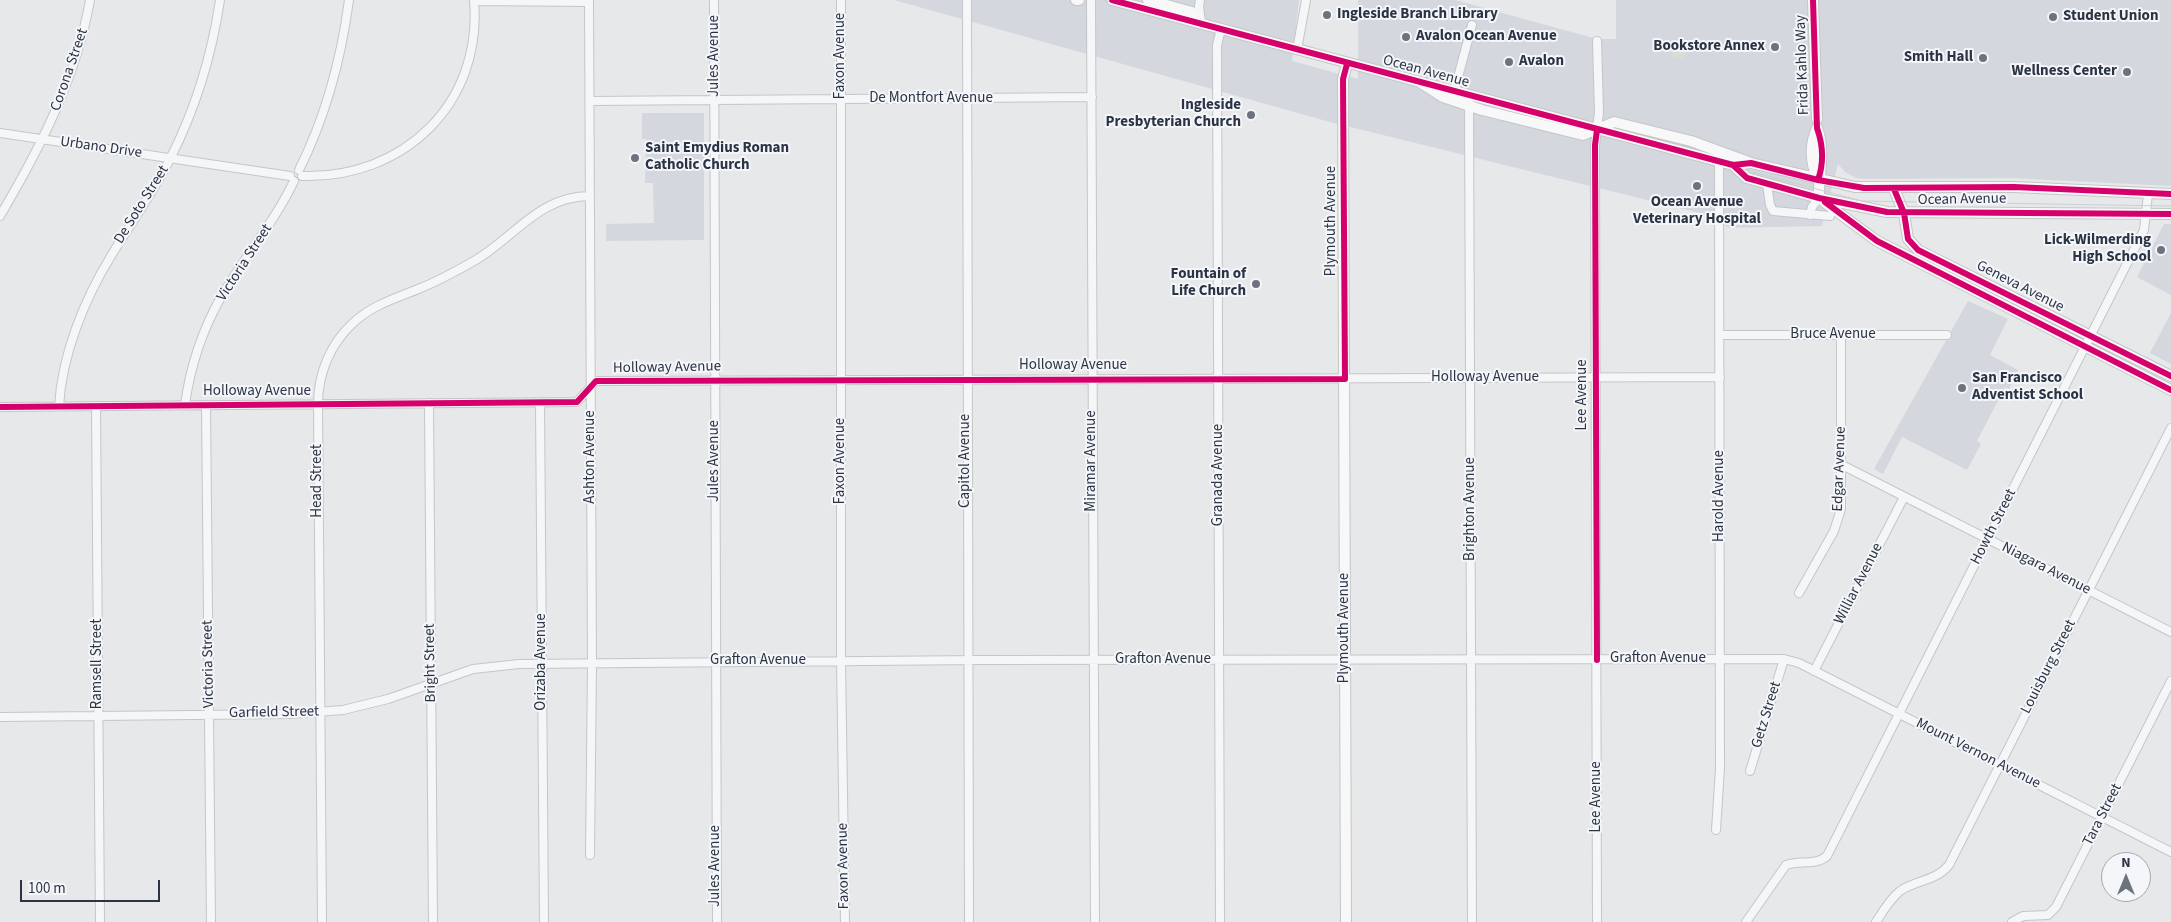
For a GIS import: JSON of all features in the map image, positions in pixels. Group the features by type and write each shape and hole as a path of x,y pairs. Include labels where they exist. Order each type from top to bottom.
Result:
{"main road":[{"name":"Ocean Avenue","path":"1112,0 1454,92 1469,101"},
{"name":"Ocean Avenue","path":"1148,0 1192,12 1202,24"},
{"name":"Frida Kahlo Way","path":"1813,0 1817,124 1811,141 1812,166 1819,189"},
{"name":"Plymouth Avenue","path":"1346,922 1343,78 1347,64"},
{"name":"Ocean Avenue","path":"1421,84 1443,96 1597,130 1733,165 1751,163"},
{"name":"Ocean Avenue","path":"1597,130 1614,122 1691,141 1872,210 1904,213 2171,214"},
{"name":"Ocean Avenue","path":"1733,165 1747,178 1767,184 1819,189 2014,187 2171,194"},
{"name":"Geneva Avenue","path":"1819,189 1877,241 2171,390"},
{"name":"Geneva Avenue","path":"1894,189 1904,213 1908,239 1918,250 2171,376"}],"street":[{"name":"Corona Street","path":"0,216 44,140 72,70 90,0"},
{"name":"De Soto Street","path":"58,406 66,365 89,299 109,259 171,158 202,80 220,0"},
{"path":"301,173 319,128 333,83 349,0"},
{"name":"Jules Avenue","path":"714,0 717,922"},
{"name":"Faxon Avenue","path":"841,0 841,661 845,922"},
{"name":"Capitol Avenue","path":"967,0 966,378 969,922"},
{"name":"Miramar Avenue","path":"1091,0 1095,922"},
{"path":"1200,0 1202,24"},
{"path":"1297,50 1306,0"},
{"path":"292,178 293,172 341,175 374,166 410,145 426,132 452,98 466,69 473,39 474,1 589,1"},
{"name":"Ashton Avenue","path":"589,1 592,663 590,855"},
{"path":"1454,92 1472,25"},
{"name":"Granada Avenue","path":"1220,922 1217,45 1221,29"},
{"name":"Lee Avenue","path":"1597,41 1599,112 1595,145 1597,922"},
{"name":"De Montfort Avenue","path":"590,101 1092,98"},
{"name":"Brighton Avenue","path":"1469,101 1472,922"},
{"name":"Urbano Drive","path":"0,133 292,178"},
{"name":"Harold Avenue","path":"1716,830 1720,768 1719,161"},
{"name":"Victoria Street","path":"185,406 193,363 213,314 240,268 273,220 292,178"},
{"path":"1767,184 1770,205 1774,211 1830,216"},
{"path":"1810,215 1819,189"},
{"name":"Howth Street","path":"1746,922 1786,865 1793,862 1816,862 1827,856 2144,230 2148,194"},
{"name":"Head Street","path":"322,922 318,404 319,388 325,363 341,336 364,313 475,260 506,239 544,207 569,198 590,196"},
{"name":"Edgar Avenue","path":"1799,593 1838,521 1842,499 1841,335"},
{"name":"Bruce Avenue","path":"1719,336 1947,335"},
{"name":"Holloway Avenue","path":"0,407 577,402 596,381 966,378 1471,379 1720,377"},
{"name":"Orizaba Avenue","path":"540,403 544,922"},
{"name":"Bright Street","path":"429,404 433,922"},
{"name":"Victoria Street","path":"206,405 211,922"},
{"name":"Ramsell Street","path":"96,406 100,922"},
{"name":"Louisburg Street","path":"1876,922 1893,897 1909,886 1935,877 1949,865 2171,428"},
{"name":"Niagara Avenue","path":"1842,465 2171,632"},
{"name":"Williar Avenue","path":"1814,671 1904,497"},
{"name":"Grafton Avenue","path":"542,663 967,660 1784,659"},
{"name":"Mount Vernon Avenue","path":"1784,659 1814,671 2171,852"},
{"name":"Getz Street","path":"1750,771 1784,659"},
{"name":"Garfield Street","path":"0,717 320,713 366,705 489,666 542,663"},
{"name":"Tara Street","path":"2013,921 2023,916 2043,917 2052,912 2171,681"}],"shaded area":[{"path":"894,0 1299,0 1292,61 1358,79 1358,0 1455,0 1597,39 1616,39 1616,0 2171,0 2171,186 2010,178 1868,179 1856,178 1845,172 1838,164 1822,226 1729,228 1712,216 1330,122"},
{"path":"1678,43 1686,51 1678,59 1670,51"},
{"path":"642,113 704,113 704,240 606,241 606,224 654,223 653,183 645,183 646,139 642,139"},
{"name":"Lick-Wilmerding High School","path":"2164,224 2171,224 2171,295 2137,277"},
{"name":"San Francisco Adventist School","path":"1968,301 2008,319 1990,355 2018,370 2009,389 2005,387 1977,441 1981,444 1967,470 1902,437 1883,474 1874,469"},
{"path":"2171,313 2171,364 2150,353"}],"tram line":[{"path":"1103,0 1862,201 2171,206"}],"cycle path":[{"path":"1112,0 1733,165 1751,163 1818,180 1864,188 2014,187 2171,194"},
{"path":"1813,0 1817,128 1822,154 1818,180"},
{"path":"0,407 577,402 596,381 1345,379 1343,79 1347,64"},
{"path":"1597,130 1595,145 1597,660"},
{"path":"1733,165 1747,178 1819,198 1887,212 2171,214"},
{"path":"1894,189 1904,213 1908,239 1918,250 2171,376"},
{"path":"1825,202 1877,241 2171,390"}],"place":[{"name":"Ingleside Branch Library","path":"1327,15"},
{"name":"Student Union","path":"2053,17"},
{"name":"Avalon Ocean Avenue","path":"1406,37"},
{"name":"Bookstore Annex","path":"1775,47"},
{"name":"Smith Hall","path":"1983,58"},
{"name":"Avalon","path":"1509,62"},
{"name":"Wellness Center","path":"2127,72"},
{"name":"Ingleside Presbyterian Church","path":"1251,115"},
{"name":"Saint Emydius Roman Catholic Church","path":"635,158"},
{"name":"Ocean Avenue Veterinary Hospital","path":"1697,186"},
{"name":"Lick-Wilmerding High School","path":"2161,250"},
{"name":"Fountain of Life Church","path":"1256,284"},
{"name":"San Francisco Adventist School","path":"1962,388"}]}
